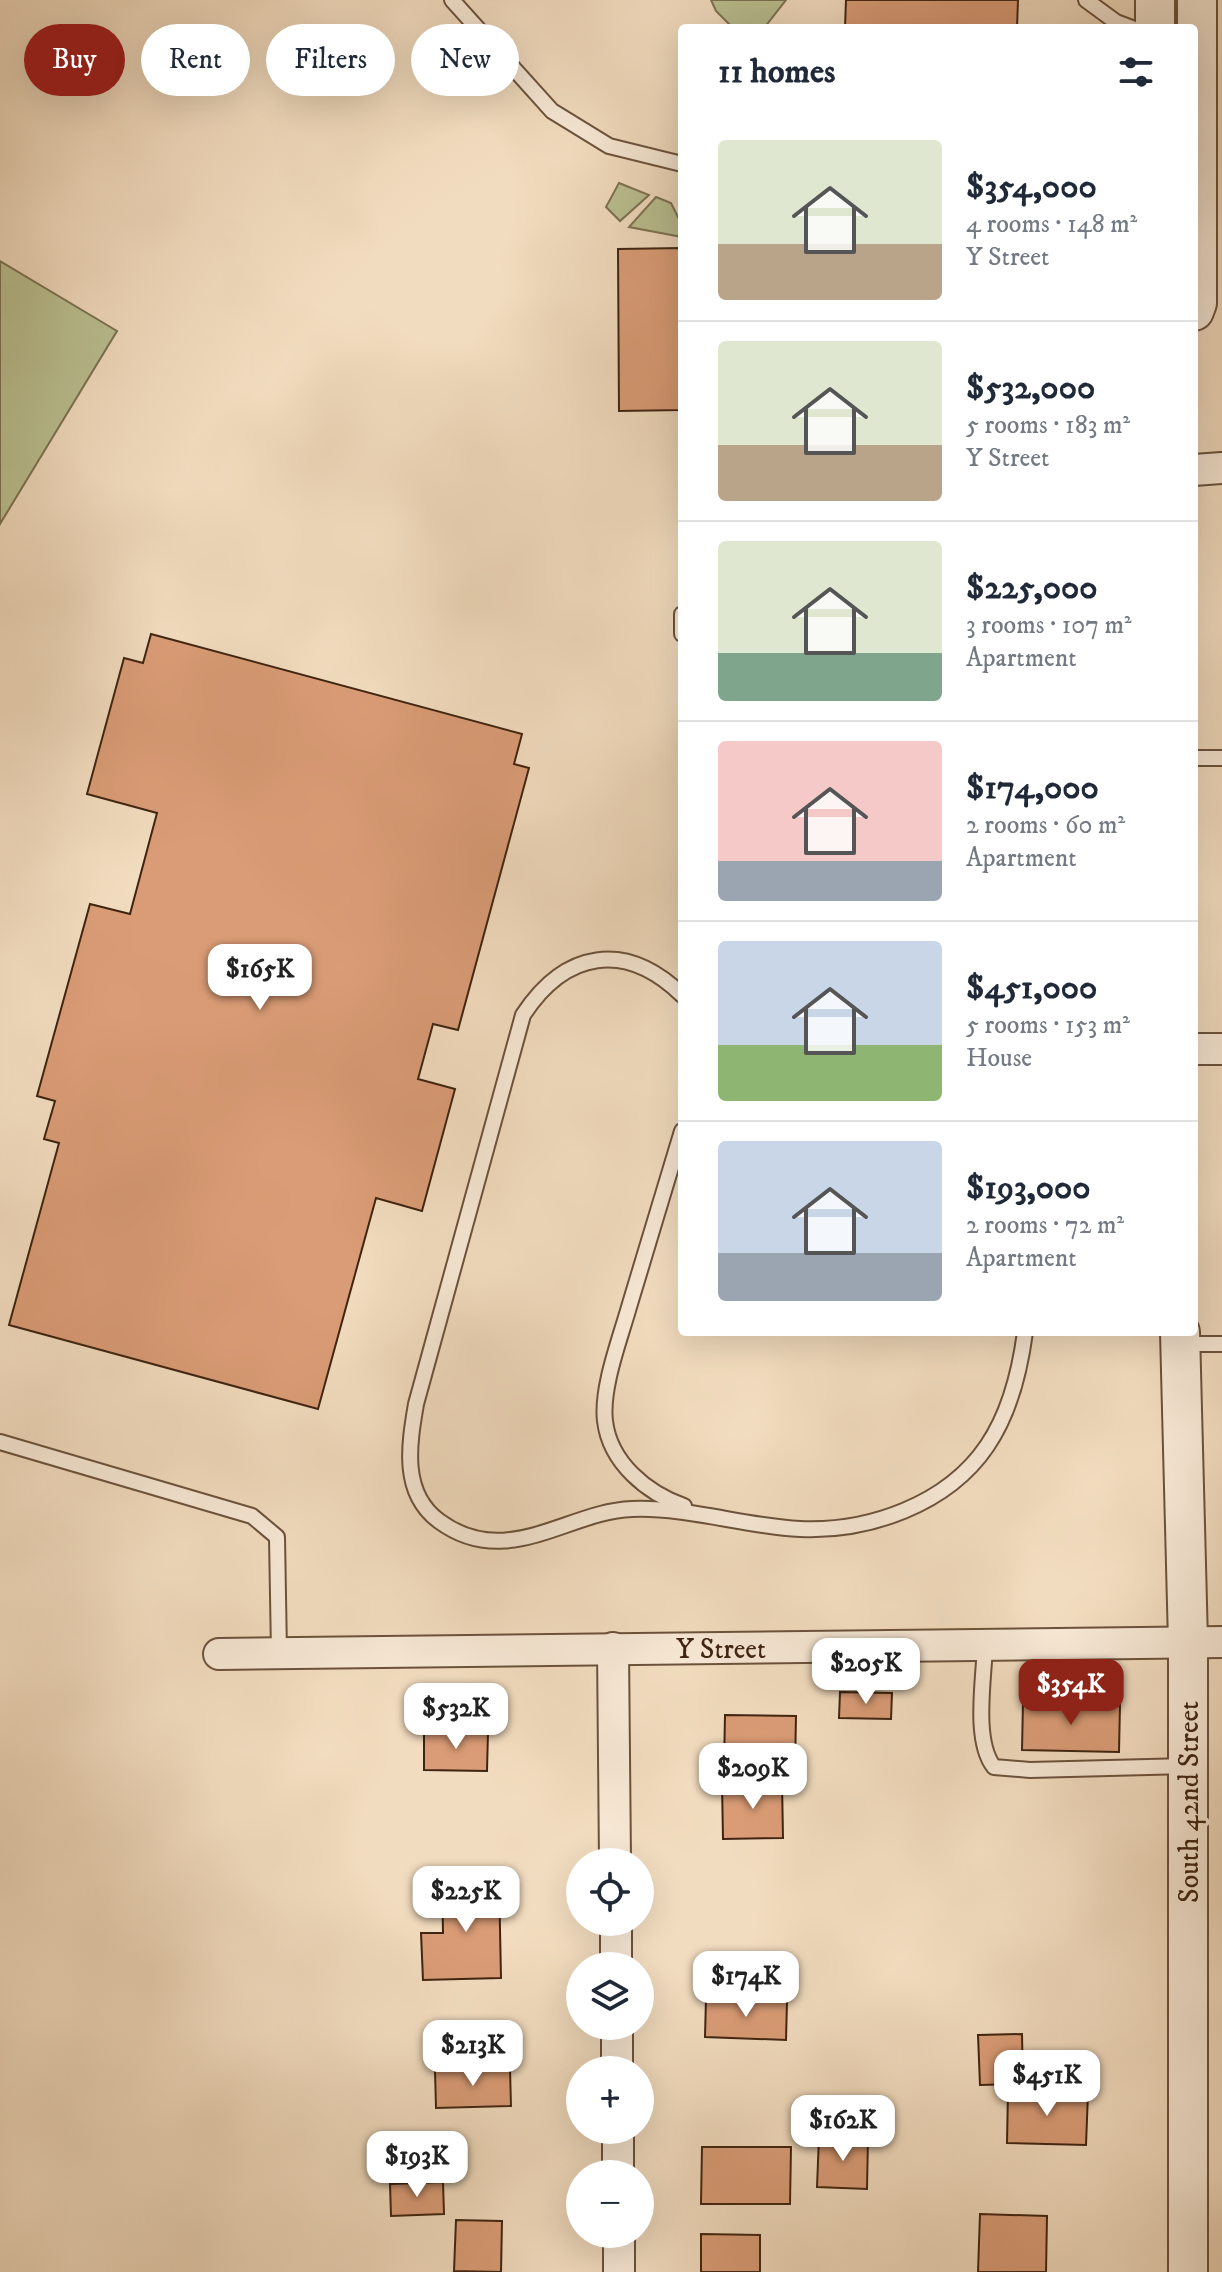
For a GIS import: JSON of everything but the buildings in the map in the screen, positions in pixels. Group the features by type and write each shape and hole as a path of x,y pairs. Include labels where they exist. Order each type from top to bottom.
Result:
{"street":[{"path":"1155,0 1155,24"},
{"path":"1197,0 1197,24"},
{"path":"1198,470 1222,468"},
{"path":"1198,1049 1222,1049"},
{"name":"South 42nd Street","path":"1180,1338 1205,1642 1188,1766 1188,2272"},
{"name":"Y Street","path":"219,1654 1205,1642"},
{"path":"613,1648 615,1848"},
{"path":"619,2248 619,2272"}],"lane":[{"path":"452,0 552,111 609,146 678,163"},
{"path":"1086,0 1121,24"},
{"path":"1198,758 1222,758"},
{"path":"678,991 666,980 640,965 614,959 586,963 560,973 538,992 523,1015 416,1404 410,1439 410,1479 421,1504 440,1522 465,1534 494,1540 553,1532 627,1509 683,1510 753,1524 803,1529 839,1527 894,1516 923,1502 962,1474 987,1446 1007,1404 1020,1366 1024,1336"},
{"path":"678,1144 622,1332 609,1383 605,1421 617,1453 637,1482 669,1501 707,1514"},
{"path":"1180,1338 1222,1344"},
{"path":"0,1442 252,1516 277,1537 279,1653"},
{"path":"985,1645 982,1740 986,1758 994,1767 1030,1770 1188,1766"}],"green space":[{"path":"711,0 786,0 767,24 729,24 716,11"},
{"path":"619,183 649,195 620,221 606,207"},
{"path":"656,197 671,203 678,217 678,236 629,227"},
{"path":"0,261 117,331 0,524"}]}
